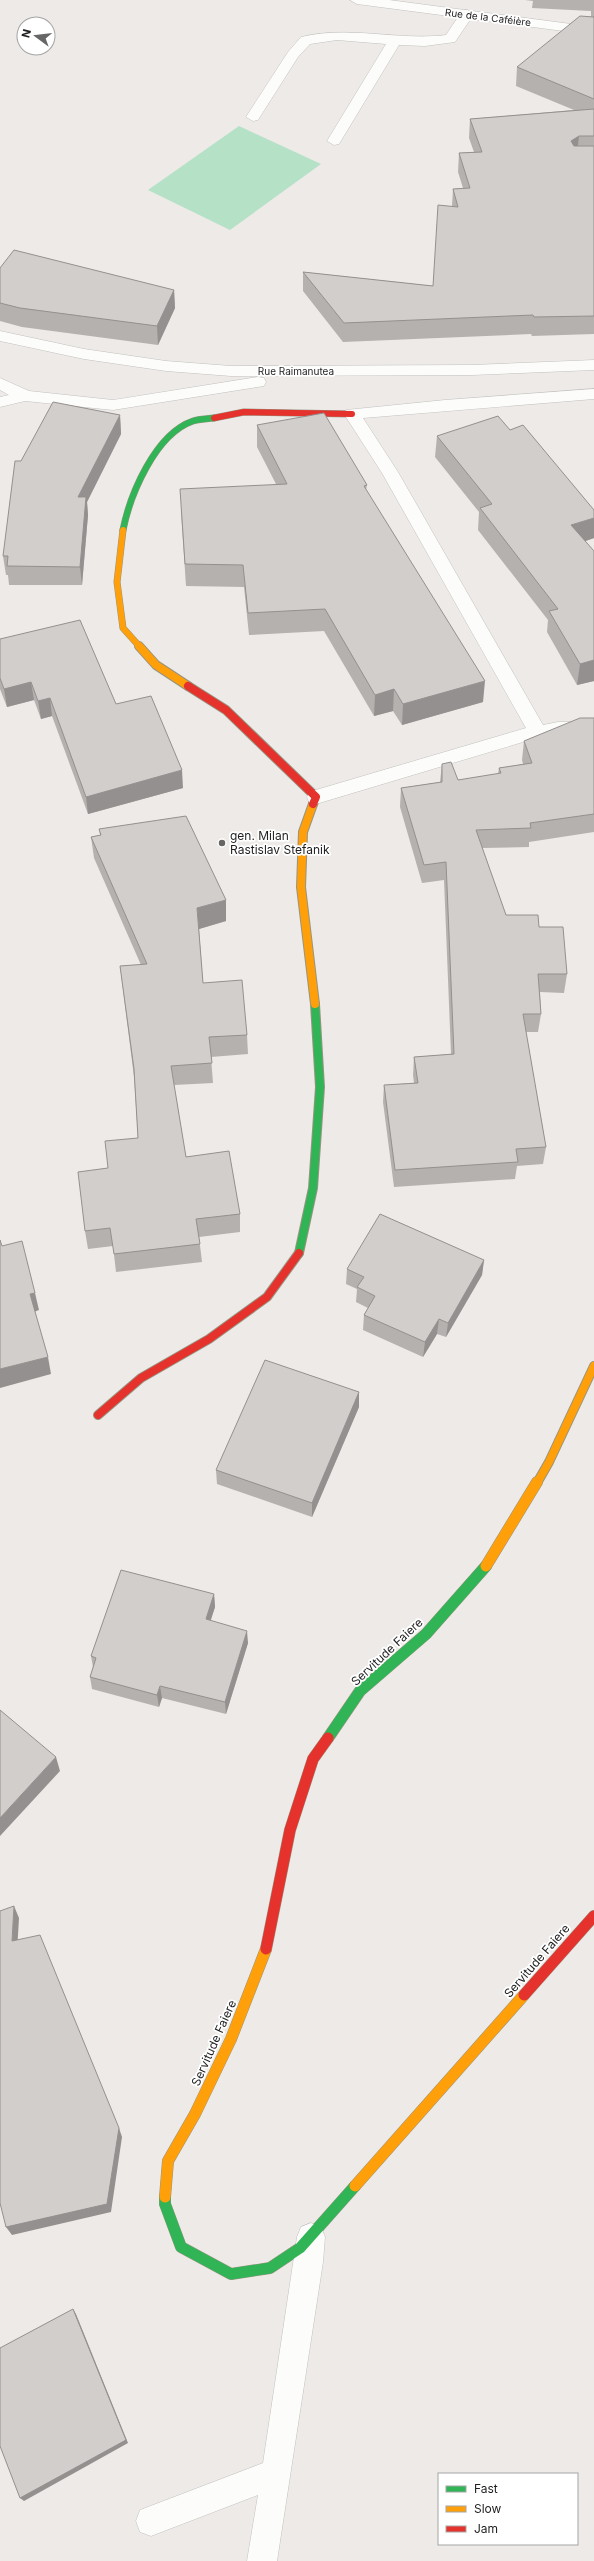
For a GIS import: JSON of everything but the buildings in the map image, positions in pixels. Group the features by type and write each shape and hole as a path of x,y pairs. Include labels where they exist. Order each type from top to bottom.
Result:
{"street":[{"name":"Rue de la Caféière","path":"357,0 594,31"},
{"name":"Rue Raimanutea","path":"0,336 84,354 166,366 231,371 472,370 594,365"},
{"path":"0,402 25,396 113,405 274,379 290,371"},
{"path":"0,383 25,396"},
{"path":"316,797 226,710 156,665 123,628 117,582 125,517 145,468 166,442 190,422 244,412 352,414 445,405 594,394"},
{"path":"352,414 390,472 538,733"},
{"path":"316,797 538,733 558,729 594,729"},
{"path":"98,1416 141,1378 209,1339 267,1297 298,1257 313,1188 320,1087 314,990 301,887 303,832 316,797"},
{"name":"Servitude Faiere","path":"594,1366 549,1462 489,1563 426,1634 360,1691 313,1759 290,1830 270,1940 231,2039 195,2114 168,2161 165,2204 181,2247 231,2274 270,2268 300,2248 594,1916"},
{"path":"262,2561 309,2262 311,2237"},
{"path":"151,2521 276,2473"}],"lane":[{"path":"253,117 292,55 306,40 337,36 425,42 450,39 468,14"},
{"path":"334,141 395,41"}],"green space":[{"path":"239,126 321,164 230,230 148,190"}],"traffic: fast":[{"path":"123,530 126,516 137,485 155,454 178,430 190,422 214,418"},
{"path":"299,1253 313,1188 320,1087 315,1004"},
{"path":"328,1738 360,1691 426,1634 486,1566"},
{"path":"165,2197 165,2204 181,2247 231,2274 270,2268 300,2248 355,2186"}],"traffic: slow":[{"path":"123,530 117,582 123,628 156,665 188,686"},
{"path":"313,804 303,832 301,887 315,1004"},
{"path":"486,1566 549,1462 594,1366"},
{"path":"165,2197 168,2161 195,2114 231,2039 266,1949"},
{"path":"355,2186 524,1995"}],"traffic: jam":[{"path":"214,418 244,412 352,414"},
{"path":"188,686 226,710 316,797 313,804"},
{"path":"98,1415 141,1378 209,1339 267,1297 299,1253"},
{"path":"266,1949 290,1830 313,1759 328,1738"},
{"path":"524,1995 594,1916"}],"place":[{"name":"gen. Milan Rastislav Stefanik","path":"222,843"}]}
